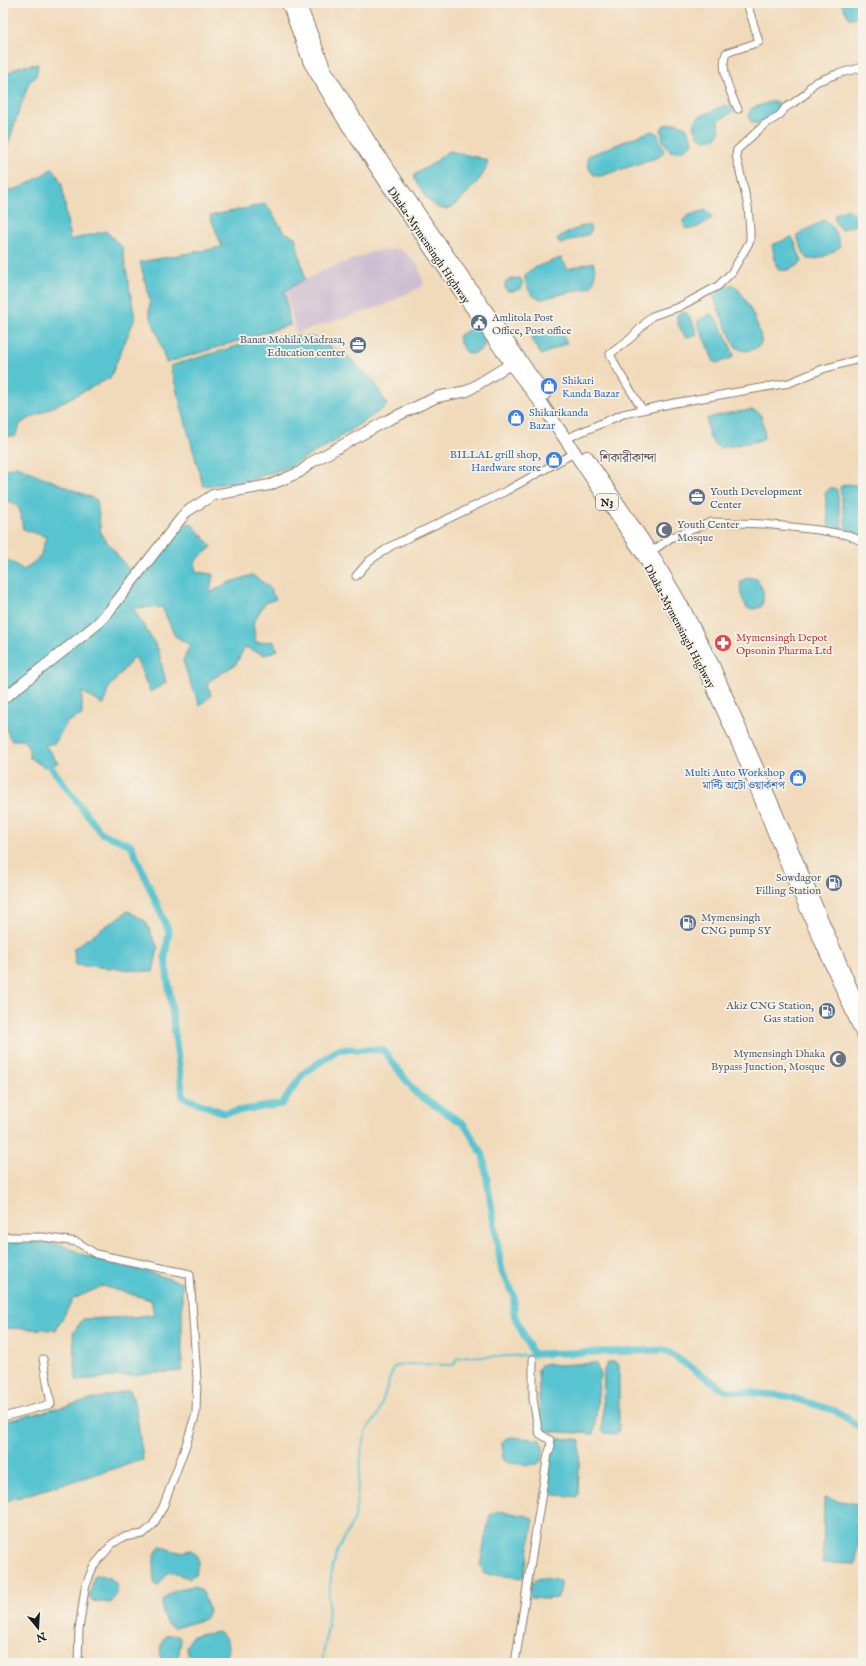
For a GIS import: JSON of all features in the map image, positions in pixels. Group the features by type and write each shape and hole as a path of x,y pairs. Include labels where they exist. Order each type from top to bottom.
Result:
{"highway":[{"name":"Dhaka-Mymensingh Highway","path":"288,3 310,63 326,91 432,251 572,436 651,552 684,609 713,665 863,1016"},
{"name":"Dhaka-Mymensingh Highway","path":"299,3 325,70 370,144 515,361 662,587 700,660 741,750 787,865 863,1036"}],"street":[{"path":"738,109 730,94 723,60 726,53 759,42 746,3"},
{"path":"642,409 610,354 631,338 652,316 679,307 718,286 732,272 750,241 748,206 736,155 737,150 764,125 780,115 785,108 807,92 810,86 816,82 837,74 863,67"},
{"path":"572,436 623,414 642,409 783,384 863,358"},
{"path":"4,698 96,625 186,512 213,495 270,485 300,472 312,462 388,420 437,397 467,391 515,361"},
{"path":"356,576 369,561 391,546 506,490 574,453"},
{"path":"651,552 672,537 712,522 764,524 818,530 848,535 863,542"},
{"path":"3,1236 43,1237 77,1242 96,1254 190,1274 197,1379 196,1413 163,1507 153,1525 143,1534 123,1537 112,1544 93,1567 84,1595 79,1630 78,1663"},
{"path":"3,1417 50,1404 43,1359"},
{"path":"515,1663 538,1513 548,1454 551,1446 550,1440 540,1434 538,1429 533,1399 533,1359"}],"shaded area":[{"path":"401,249 418,265 424,285 382,306 296,333 286,290 324,270 375,251"}],"water":[{"path":"841,3 863,3 863,17 849,18"},
{"path":"38,64 36,77 29,82 3,158 3,74 7,74 18,67"},
{"path":"773,101 777,102 779,107 777,113 759,123 752,123 748,116 752,108"},
{"path":"724,106 732,106 734,110 731,114 718,121 720,133 716,138 706,140 698,136 694,125 698,117"},
{"path":"677,123 686,127 693,142 689,147 683,150 670,151 663,141 661,130 664,125"},
{"path":"651,131 657,133 664,151 659,157 601,176 594,175 592,173 588,163 588,156"},
{"path":"450,151 488,161 485,171 473,187 455,205 445,209 436,207 432,204 416,182 414,176 434,163 445,153"},
{"path":"53,168 62,184 70,240 106,231 122,247 135,318 110,378 21,423 15,437 3,435 3,192 17,189"},
{"path":"266,204 284,232 295,237 305,279 285,291 290,325 166,363 159,338 149,313 150,301 140,262 222,247 210,216"},
{"path":"848,209 853,213 858,224 842,230 836,223 835,214"},
{"path":"706,210 712,218 696,228 685,228 683,220 689,215"},
{"path":"824,220 830,224 835,231 840,247 820,258 808,259 804,254 797,237 799,234"},
{"path":"585,225 590,226 591,231 589,234 560,244 557,239 560,236"},
{"path":"792,237 802,262 791,269 779,270 776,265 772,245"},
{"path":"561,258 568,269 593,262 595,275 594,282 591,287 542,299 537,298 529,290 525,276 530,270"},
{"path":"520,278 523,284 520,289 507,291 505,283 510,279"},
{"path":"733,284 747,303 759,330 761,344 752,350 745,351 735,346 714,297 724,287"},
{"path":"682,312 687,313 692,321 697,334 693,337 685,337 679,326 677,315"},
{"path":"710,314 714,316 721,326 734,355 732,358 717,363 714,362 698,325 698,321"},
{"path":"477,326 484,337 483,349 472,354 465,352 458,339 459,335"},
{"path":"547,329 560,331 567,343 541,355 531,338 535,334"},
{"path":"271,336 312,337 347,356 374,381 387,405 330,444 288,467 247,481 203,486 170,366"},
{"path":"751,410 760,414 764,428 764,438 758,441 720,448 713,443 707,428 707,419 722,414"},
{"path":"17,466 97,500 101,534 127,567 136,573 145,573 151,569 179,528 191,523 212,547 196,560 195,572 213,574 210,593 228,583 252,575 268,586 276,599 265,603 253,623 256,643 273,641 278,650 264,655 245,647 236,664 208,682 211,696 200,705 183,661 190,645 175,636 162,607 133,608 158,649 166,683 150,692 135,656 108,689 104,705 82,692 82,715 67,722 55,743 45,745 58,763 44,767 30,758 28,746 22,740 11,740 5,727 3,726 3,557 24,570 40,557 46,537 23,529 17,506 14,503 3,501 3,470"},
{"path":"846,484 863,486 863,538 849,535 846,528 840,487"},
{"path":"830,488 837,490 842,528 839,530 829,529 825,493"},
{"path":"748,577 757,579 761,586 764,596 761,607 753,609 747,608 744,602 741,595 740,585 741,581"},
{"path":"128,911 145,921 158,948 153,972 75,965 74,948"},
{"path":"3,1241 59,1244 92,1258 152,1273 182,1283 182,1371 76,1380 73,1333 83,1319 134,1317 154,1314 151,1300 103,1286 73,1299 56,1330 3,1328"},
{"path":"610,1362 615,1362 619,1365 619,1427 618,1432 615,1434 605,1433 602,1430 604,1370"},
{"path":"547,1363 556,1365 596,1363 600,1375 594,1434 546,1431 540,1426 538,1369 541,1365"},
{"path":"130,1390 136,1408 143,1460 3,1502 3,1422"},
{"path":"513,1437 541,1440 543,1444 542,1460 539,1463 529,1465 511,1463 503,1460 502,1442 506,1438"},
{"path":"553,1439 580,1440 577,1497 548,1494 547,1487"},
{"path":"824,1498 858,1504 857,1515 861,1516 856,1564 823,1563"},
{"path":"498,1511 528,1516 534,1520 524,1576 522,1578 484,1574 480,1565 490,1515"},
{"path":"160,1547 178,1552 191,1550 198,1558 196,1574 189,1578 169,1572 158,1586 155,1585 153,1576 154,1559 157,1550"},
{"path":"100,1575 111,1579 116,1583 116,1594 111,1603 92,1601 89,1598 94,1577"},
{"path":"541,1578 559,1580 560,1589 557,1598 530,1598 529,1591 531,1585 535,1580"},
{"path":"194,1586 203,1592 209,1611 205,1619 174,1628 166,1623 162,1609 163,1602 169,1594"},
{"path":"218,1632 224,1636 228,1645 226,1656 200,1659 187,1654 186,1648 192,1636"},
{"path":"167,1635 180,1637 181,1641 178,1658 169,1661 162,1661 161,1647 163,1640"}],"waterway":[{"path":"50,766 101,833 131,845 169,932 165,957 183,1097 224,1113 282,1104 304,1073 339,1049 383,1050 417,1094 464,1124 483,1155 502,1272 514,1295 514,1315 533,1354 665,1350 725,1390 786,1396 836,1411 863,1429"},
{"path":"322,1663 328,1625 332,1568 338,1550 355,1517 362,1447 368,1428 378,1415 393,1368 406,1364 454,1365 457,1358 468,1356 484,1357 533,1354"}],"place":[{"name":"Amlitola Post Office, Post office","path":"479,323"},
{"name":"Banat Mohila Madrasa, Education center","path":"358,345"},
{"name":"Shikari Kanda Bazar","path":"549,386"},
{"name":"Shikarikanda Bazar","path":"516,418"},
{"name":"BILLAL grill shop, Hardware store","path":"554,460"},
{"name":"Youth Development Center","path":"697,497"},
{"name":"Youth Center Mosque","path":"664,530"},
{"name":"Mymensingh Depot Opsonin Pharma Ltd","path":"723,643"},
{"name":"Multi Auto Workshop মাল্টি অটো ওয়ার্কশপ","path":"798,778"},
{"name":"Sowdagor Filling Station","path":"834,883"},
{"name":"Mymensingh CNG pump SY","path":"688,923"},
{"name":"Akiz CNG Station, Gas station","path":"827,1011"},
{"name":"Mymensingh Dhaka Bypass Junction, Mosque","path":"838,1059"}],"district":[{"name":"শিকারীকান্দা","path":"628,457"}]}
